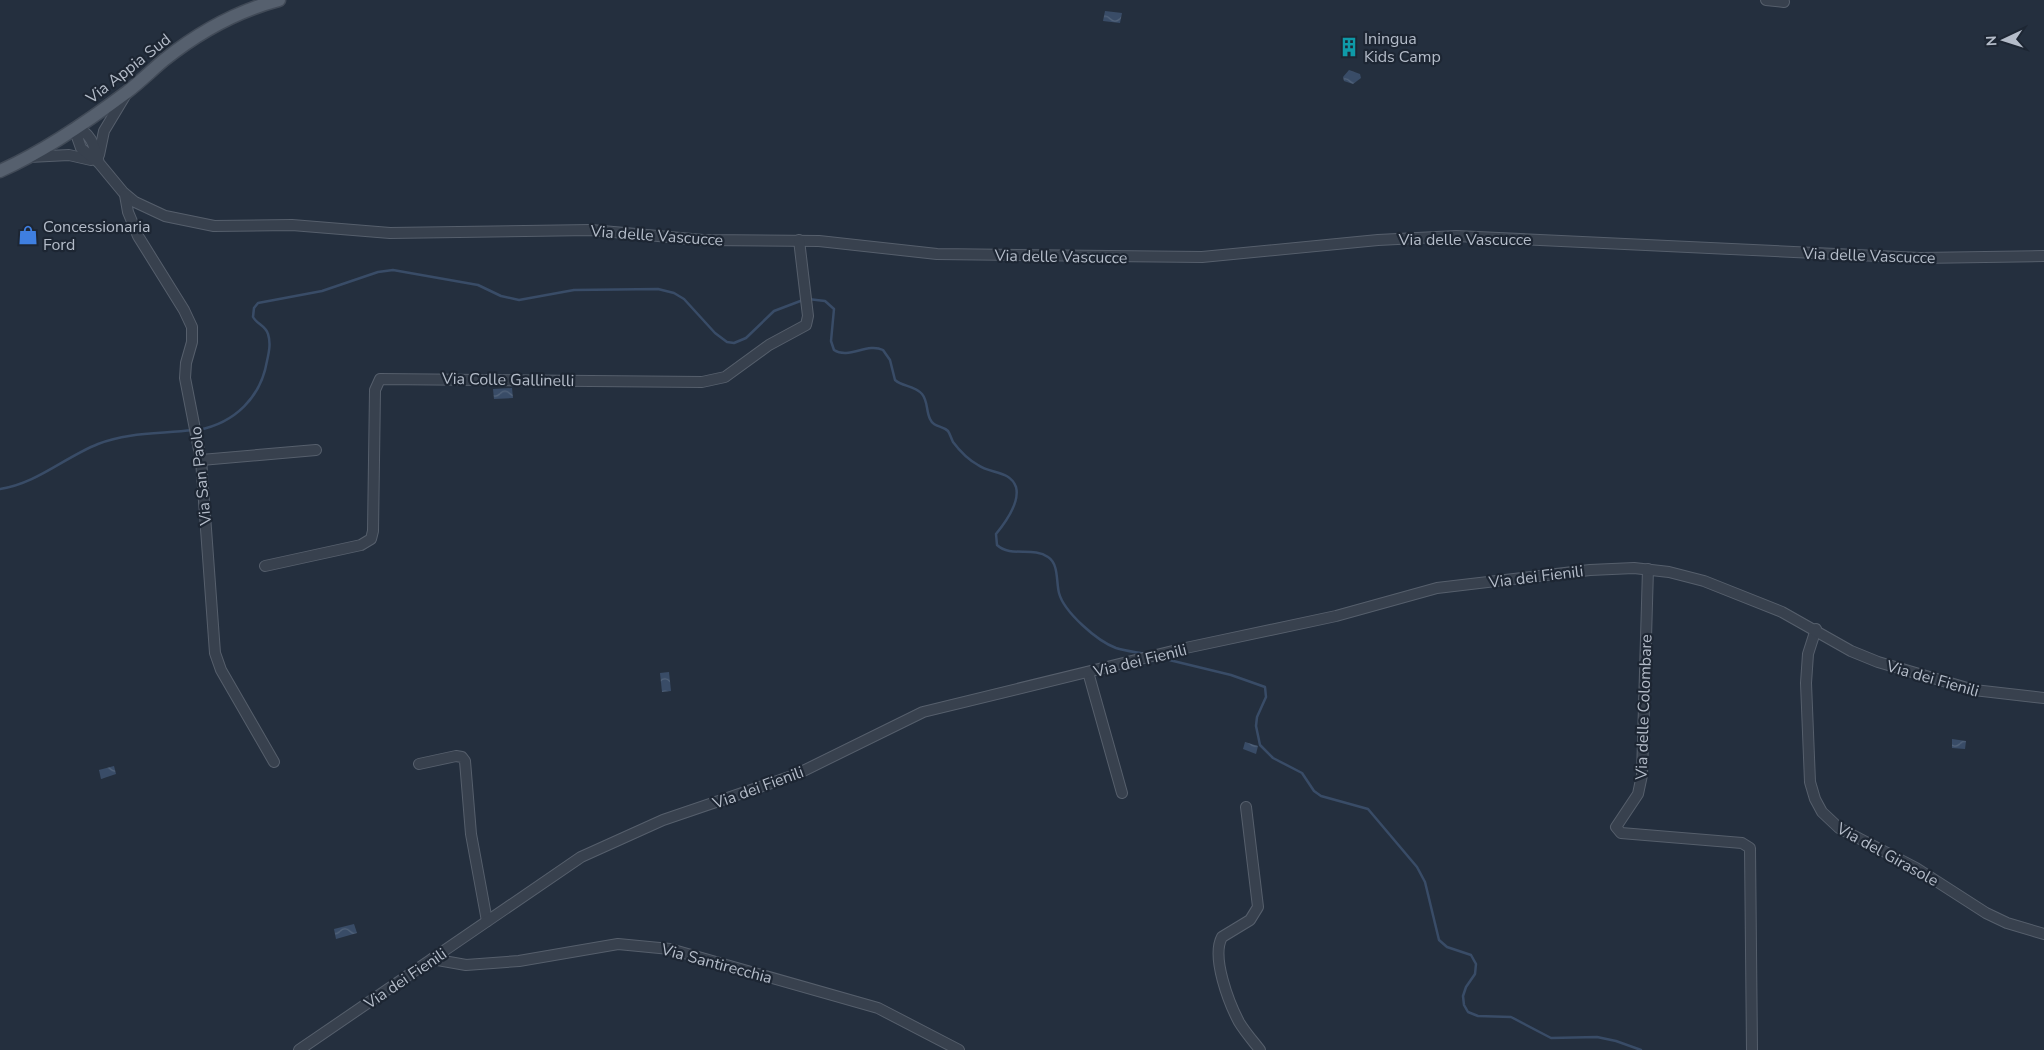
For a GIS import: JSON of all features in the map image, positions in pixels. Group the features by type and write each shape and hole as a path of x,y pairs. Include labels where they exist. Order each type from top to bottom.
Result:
{"main road":[{"name":"Via Appia Sud","path":"0,171 28,158 74,128 128,91 164,60 212,28 237,14 279,0"}],"street":[{"path":"1766,0 1784,2"},
{"path":"28,158 74,155 99,163 104,131 128,91"},
{"name":"Via delle Vascucce","path":"74,128 80,145 99,163 125,195 153,212 214,226 297,225 390,233 591,230 703,240 799,240 937,254 1185,258 1226,256 1385,239 1447,236 1904,257 2044,256"},
{"name":"Via San Paolo","path":"125,195 129,216 138,236 184,310 192,327 192,342 186,360 185,374 201,460 216,656 221,670 274,762"},
{"name":"Via Colle Gallinelli","path":"265,566 361,545 371,539 373,531 375,390 380,379 709,381 725,377 769,346 802,329 808,323 799,240"},
{"path":"201,460 316,450"},
{"name":"Via dei Fienili","path":"299,1050 562,868 594,850 663,820 795,775 924,712 1181,649 1341,615 1445,587 1590,570 1648,569 1679,574 1713,584 1782,612 1816,629 1861,656 1974,690 2044,698"},
{"name":"Via delle Colombare","path":"1648,569 1642,771 1638,794 1616,827 1621,833 1747,844 1750,848 1752,1050"},
{"name":"Via del Girasole","path":"1816,629 1808,654 1806,693 1810,782 1815,799 1822,812 1839,828 1916,868 1986,913 2007,923 2044,934"},
{"path":"1088,672 1122,793"},
{"path":"419,764 456,756 462,757 464,761 472,842 487,920"},
{"path":"1246,807 1258,907 1250,920 1222,937 1217,952 1233,1010 1260,1050"},
{"name":"Via Santirecchia","path":"432,959 462,965 503,962 622,944 670,949 878,1008 898,1016 959,1050"}],"water":[{"path":"1105,11 1122,13 1120,23 1103,21"},
{"path":"1349,70 1360,74 1361,78 1353,84 1344,81 1343,77"},
{"path":"512,388 513,398 494,399 493,389"},
{"path":"669,672 671,691 662,692 660,673"},
{"path":"1952,739 1966,741 1965,749 1952,748"},
{"path":"1245,742 1258,746 1256,754 1243,749"},
{"path":"114,766 116,774 101,779 99,770"},
{"path":"354,924 357,933 336,939 334,929"}],"waterway":[{"path":"198,430 211,427 235,415 252,397 259,386 264,374 270,344 267,331 253,317 254,308 258,303 322,291 378,272 393,270 478,285 501,296 519,300 574,290 658,289 674,293 684,299 715,333 727,342 734,343 746,338 774,311 803,300"},
{"path":"808,299 825,301 834,309 831,341 834,350 840,353 871,348 883,350 890,360 895,380 916,389 922,394 932,422 948,431 953,442 971,460 983,468 1005,475 1013,482 1016,487 1016,499 1014,506 996,534 997,545 1009,551 1036,552 1048,557 1052,560 1056,569 1062,601 1082,625 1091,633 1116,648 1146,654"},
{"path":"0,489 26,482 86,449 109,440 133,435 193,430"},
{"path":"1161,658 1231,675 1265,687 1266,697 1257,717 1256,726 1260,745 1273,758 1302,773 1314,791 1321,796 1368,809 1417,867 1425,882 1439,940 1447,947 1471,955 1476,964 1475,974 1466,987 1463,996 1464,1005 1468,1012 1478,1016 1511,1017 1551,1038 1597,1037 1616,1041 1641,1050"}],"place":[{"name":"Iningua Kids Camp","path":"1349,47"},
{"name":"Concessionaria Ford","path":"28,235"}]}
